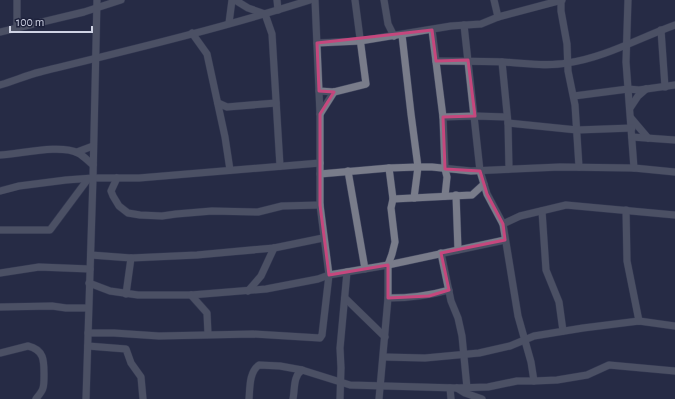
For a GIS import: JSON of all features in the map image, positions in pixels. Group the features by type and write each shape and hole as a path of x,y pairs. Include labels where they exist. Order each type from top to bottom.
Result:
{"street":[{"path":"18,0 18,28"},
{"path":"0,32 63,18 97,4 122,0"},
{"path":"229,23 232,0"},
{"path":"236,0 248,8 265,14"},
{"path":"277,0 278,10"},
{"path":"0,84 35,73 95,59 265,14 310,0"},
{"path":"88,333 159,336 253,334 320,338 322,336 329,275 323,238 320,205 320,114 315,0"},
{"path":"319,91 334,92 366,84 355,0"},
{"path":"384,0 388,24 394,36"},
{"path":"494,0 498,17"},
{"path":"317,43 360,41 451,26 481,24 498,17 561,0 561,12 567,44 567,64 574,96 579,167"},
{"path":"628,0 626,62 634,168"},
{"path":"86,399 97,4"},
{"path":"265,14 272,34 273,42 280,166"},
{"path":"436,61 468,60 530,64 567,64 611,52 626,44 675,25"},
{"path":"464,26 480,171 487,194 503,224 517,308 534,381"},
{"path":"432,30 443,117 445,169 447,177 445,196"},
{"path":"661,30 665,87"},
{"path":"192,33 207,54 218,103 230,170"},
{"path":"402,34 410,114 418,167 414,198"},
{"path":"502,62 507,120 509,169"},
{"path":"574,96 628,89 675,86"},
{"path":"630,108 638,96 646,89"},
{"path":"320,114 334,92"},
{"path":"218,103 227,107 276,103"},
{"path":"443,117 475,116 577,130 632,128"},
{"path":"631,118 648,138"},
{"path":"632,137 675,140"},
{"path":"77,152 93,146"},
{"path":"0,155 49,150 70,150 77,152 93,165"},
{"path":"0,191 19,186 91,178 140,178 320,162"},
{"path":"320,174 418,167 470,171 579,167 634,168 675,172"},
{"path":"379,399 384,357 388,298 388,265 395,242 391,208 393,199 389,168"},
{"path":"348,172 365,269"},
{"path":"0,230 50,230 91,178"},
{"path":"117,178 111,191 119,206 128,213 140,215 162,216 212,211 258,212 282,206 320,205"},
{"path":"393,199 472,195 484,184"},
{"path":"456,195 458,250"},
{"path":"503,224 520,216 566,205 675,215"},
{"path":"626,210 627,261 638,321"},
{"path":"542,211 546,270 559,302 563,331"},
{"path":"91,255 131,258 197,255 274,248 323,238"},
{"path":"89,283 110,291 126,294 191,295 248,291 280,287 318,279 329,275 388,265 505,240"},
{"path":"248,291 261,276 274,248"},
{"path":"441,253 449,290 462,336 467,388"},
{"path":"126,294 131,258"},
{"path":"0,274 39,267 90,269"},
{"path":"340,399 340,348 348,272"},
{"path":"388,298 430,296 449,290"},
{"path":"191,295 207,314 208,334"},
{"path":"345,298 385,337"},
{"path":"0,307 52,306 66,308 88,308"},
{"path":"384,357 425,358 464,355 510,346 534,336 638,321 675,326"},
{"path":"0,353 28,346 32,347 41,354 44,358 44,382 43,389 36,399"},
{"path":"88,346 126,349 131,363 141,377 143,399"},
{"path":"249,399 254,369 259,365 280,366 302,370 350,385 453,388 488,387 517,381 557,380 587,375 609,365 675,371"},
{"path":"326,377 334,374 341,368"},
{"path":"293,399 296,378 298,373 302,370"},
{"path":"451,399 453,388"},
{"path":"453,388 482,399"}],"highlighted area":[{"path":"432,30 436,61 468,60 475,116 443,117 445,169 480,171 487,194 503,224 505,240 441,253 449,290 429,296 388,298 388,265 329,275 320,205 320,114 334,92 319,91 317,43"}]}
